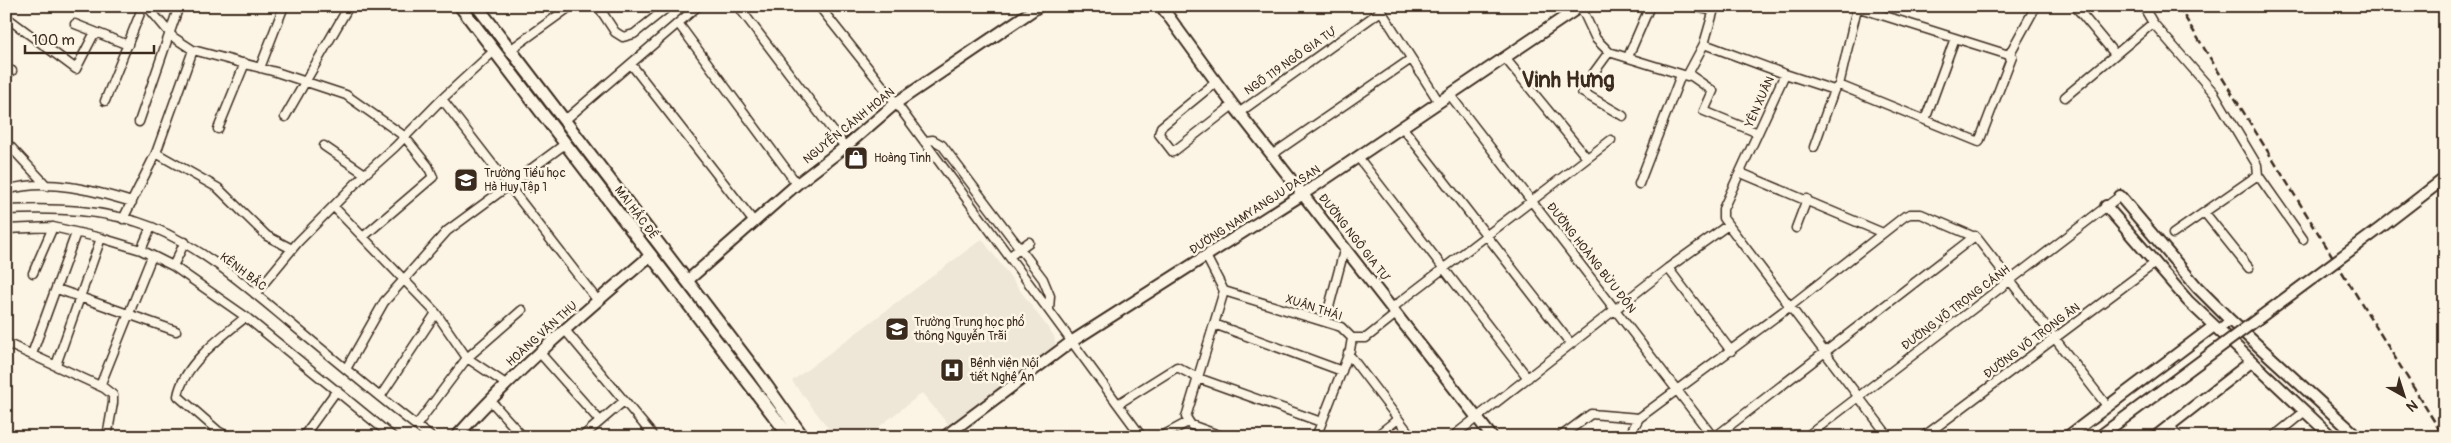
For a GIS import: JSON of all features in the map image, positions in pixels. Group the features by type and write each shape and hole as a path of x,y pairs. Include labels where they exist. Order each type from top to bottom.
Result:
{"main road":[{"name":"MAI HẮC ĐẾ","path":"460,6 651,255 803,437"},
{"name":"MAI HẮC ĐẾ","path":"477,6 687,281 754,378 790,437"},
{"path":"596,184 606,176"}],"street":[{"path":"105,101 145,6 171,34 193,50 308,81 346,95 404,136 428,166 433,177 363,237"},
{"path":"139,122 171,34 179,6"},
{"path":"260,68 284,6"},
{"path":"285,117 308,81 349,6"},
{"path":"510,50 570,6"},
{"path":"598,6 614,32 623,37 634,34 669,6"},
{"path":"564,121 698,6"},
{"path":"738,6 845,147"},
{"path":"819,6 896,103 1142,437"},
{"name":"NGUYỄN CẢNH HOAN","path":"687,281 797,184 845,147 896,103 1039,6"},
{"name":"ĐƯỜNG NGÔ GIA TỰ","path":"1161,6 1236,109 1492,437"},
{"path":"1581,6 1596,39 1609,52 1686,75 1713,90 1704,112 1758,133"},
{"name":"ĐƯỜNG NAMYANGJU DASAN","path":"944,437 1072,342 1403,128 1581,6"},
{"path":"1628,57 1650,6"},
{"path":"1639,184 1686,75 1704,44 1714,9 1691,6"},
{"path":"2009,55 2036,6"},
{"path":"2075,6 2114,53"},
{"path":"2143,6 2153,23 2214,93 2257,165 2258,175 2303,239"},
{"path":"1785,74 1837,87 1979,142 2012,56 1855,7 1837,87 1814,147"},
{"path":"1380,9 1439,102"},
{"name":"NGÕ 119 NGÔ GIA TỰ","path":"1216,82 1161,127 1159,134 1173,152 1380,9"},
{"path":"6,17 76,69 96,32"},
{"path":"678,23 797,184"},
{"path":"2065,97 2114,53 2153,23"},
{"path":"75,24 128,45"},
{"path":"1925,120 1955,38"},
{"name":"YÊN XUÂN","path":"1704,44 1785,74 1723,209 1723,218 1728,225"},
{"path":"123,219 156,152 193,50"},
{"path":"255,294 292,249 364,174 396,147 404,136 442,98 494,51"},
{"path":"1609,52 1582,88 1582,92 1623,116"},
{"path":"1505,58 1587,158"},
{"path":"1273,154 1411,59"},
{"path":"218,129 245,64"},
{"path":"631,64 754,222"},
{"name":"ĐƯỜNG HOÀNG BỬU ĐÔN","path":"1450,95 1714,437"},
{"path":"442,98 598,301"},
{"path":"1403,128 1571,344"},
{"path":"924,141 933,140 942,146 1020,248 1043,280 1050,296 1049,309"},
{"path":"1352,338 1366,338 1444,268 1611,140"},
{"path":"6,142 47,186"},
{"path":"346,369 384,302 447,231 470,212 565,144"},
{"path":"324,146 364,174"},
{"path":"156,152 218,188 267,236 292,249"},
{"path":"1358,157 1528,378"},
{"path":"1741,172 1882,233"},
{"path":"2173,234 2258,175"},
{"path":"2100,436 2445,178"},
{"path":"6,190 29,185 89,190 132,202"},
{"path":"2120,196 2197,287 2230,320 2358,437"},
{"name":"ĐƯỜNG VÕ TRỌNG CÁNH","path":"1806,437 2120,196"},
{"path":"1796,228 1807,199"},
{"path":"2106,206 2155,263 2216,328 2332,437"},
{"path":"334,207 436,314 467,358 506,384"},
{"name":"KÊNH BẮC","path":"6,210 51,208 123,219 151,227 185,242 255,294 431,437"},
{"path":"2205,212 2249,268"},
{"path":"1631,437 1629,436 1639,418 1732,351 1882,233 1905,216 1916,213 1975,236 2108,408"},
{"path":"1452,437 1668,268 1728,225 1890,437"},
{"path":"141,250 151,227"},
{"path":"6,229 53,228 101,238 141,250 173,266 246,317 393,437"},
{"path":"33,273 53,228"},
{"path":"32,354 76,233"},
{"path":"1714,437 1826,353 1975,236"},
{"path":"56,365 101,238"},
{"path":"173,266 185,242"},
{"path":"1010,256 1029,242"},
{"path":"1324,322 1345,247"},
{"name":"HOÀNG VĂN THỤ","path":"456,437 490,400 539,352 651,255"},
{"path":"100,386 152,256"},
{"path":"1206,256 1224,291 1186,417 1191,425 1224,437"},
{"name":"ĐƯỜNG VÕ TRỌNG ÂN","path":"1923,437 2155,263"},
{"path":"1668,268 1732,351"},
{"path":"57,288 176,331"},
{"name":"XUÂN THÁI","path":"1224,291 1341,327 1352,338 1342,371 1316,437"},
{"path":"416,426 467,358 522,310"},
{"path":"380,397 436,314"},
{"path":"230,437 218,431 178,396 180,384 211,346 246,317"},
{"path":"2067,437 2216,328 2230,320"},
{"path":"1214,324 1342,371"},
{"path":"565,330 624,400 652,437"},
{"path":"6,343 100,386 113,395 106,437"},
{"path":"539,352 600,421"},
{"path":"1348,353 1412,437"},
{"path":"2155,437 2251,362"},
{"path":"1118,404 1177,367 1198,378 1321,422"},
{"path":"303,437 336,390"},
{"path":"490,400 523,437"},
{"path":"582,437 624,400"},
{"path":"2273,437 2304,412"},
{"path":"1560,437 1591,414 1639,418"},
{"path":"1375,437 1398,419"},
{"path":"1160,437 1188,422"},
{"path":"2170,426 2178,437"}],"shaded area":[{"path":"982,239 1054,336 1056,348 951,428 922,393 866,437 835,437 792,381"}],"railway":[{"path":"2178,6 2444,437"}],"place":[{"name":"Hoàng Tình","path":"856,158"},
{"name":"Trường Tiểu học Hà Huy Tập 1","path":"466,180"},
{"name":"Trường Trung học phổ thông Nguyễn Trãi","path":"897,329"},
{"name":"Bệnh viện Nội tiết Nghệ An","path":"952,370"}],"district":[{"name":"Vinh Hưng","path":"1568,80"}]}
